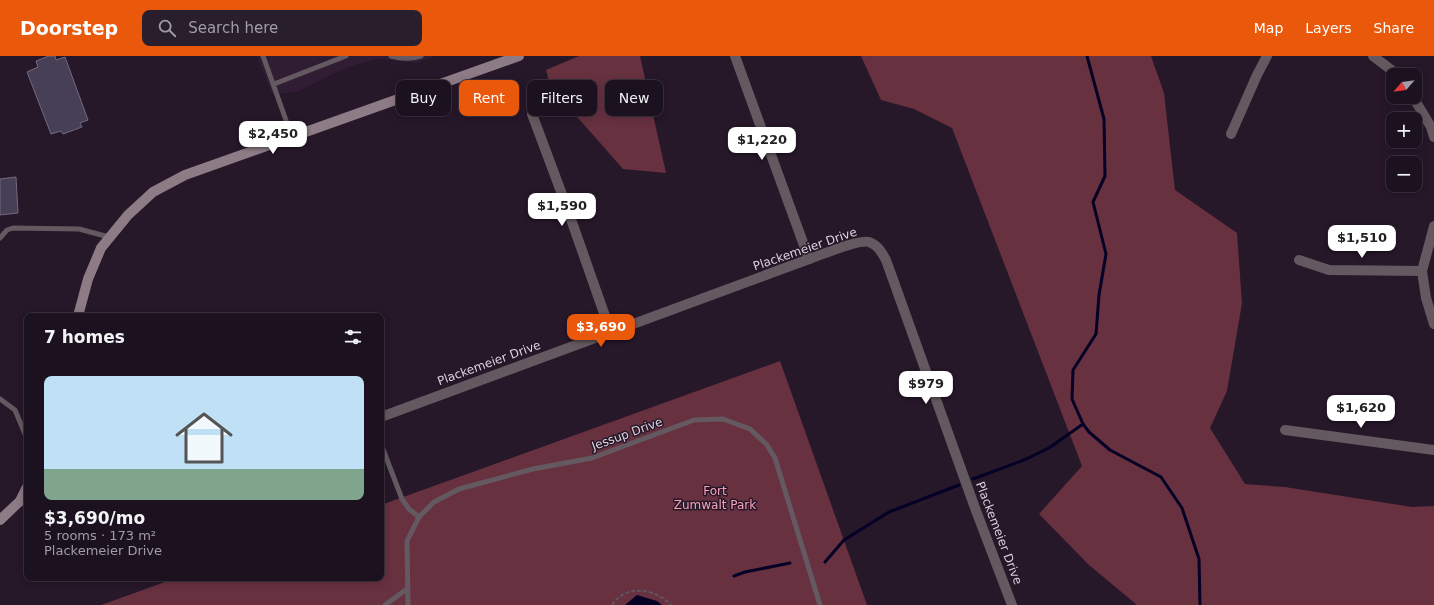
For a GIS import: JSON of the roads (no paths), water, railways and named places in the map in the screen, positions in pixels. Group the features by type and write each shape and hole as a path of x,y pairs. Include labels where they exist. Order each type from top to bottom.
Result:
{"street":[{"path":"79,313 88,278 101,248 128,215 153,192 185,174 518,56"},
{"path":"735,56 809,259"},
{"path":"1231,134 1257,75 1268,56"},
{"path":"1373,56 1389,68"},
{"path":"1418,104 1431,127 1434,137"},
{"path":"533,116 611,333"},
{"path":"1434,226 1422,271 1426,298 1434,324"},
{"name":"Plackemeier Drive","path":"384,416 809,259 859,242 872,243 882,253 892,274 975,508 1012,605"},
{"path":"1299,260 1330,270 1422,271"},
{"path":"1285,430 1434,450"},
{"path":"0,520 23,502"}],"lane":[{"path":"263,56 292,137"},
{"path":"274,84 346,56"},
{"path":"391,56 400,58 414,58 421,56"},
{"path":"0,238 7,230 13,228 79,229 109,237"},
{"path":"0,399 15,410 24,432"},
{"name":"Jessup Drive","path":"408,605 407,541 419,517 434,502 459,489 533,469 592,458 694,420 723,419 750,428 767,445 774,458 820,605"},
{"path":"384,452 402,499 409,509 419,517"},
{"path":"385,605 407,589"}],"waterway":[{"path":"1087,56 1104,119 1105,176 1093,202 1106,254 1099,295 1096,334 1073,370 1072,399 1083,424 1089,432 1110,450 1161,477 1182,508 1199,559 1200,605"},
{"path":"973,479 1024,460 1049,448 1083,424"},
{"path":"825,562 844,540 889,512 959,485"},
{"path":"734,576 745,572 790,563"}],"park label":[{"name":"Fort Zumwalt Park","path":"715,498"}]}
